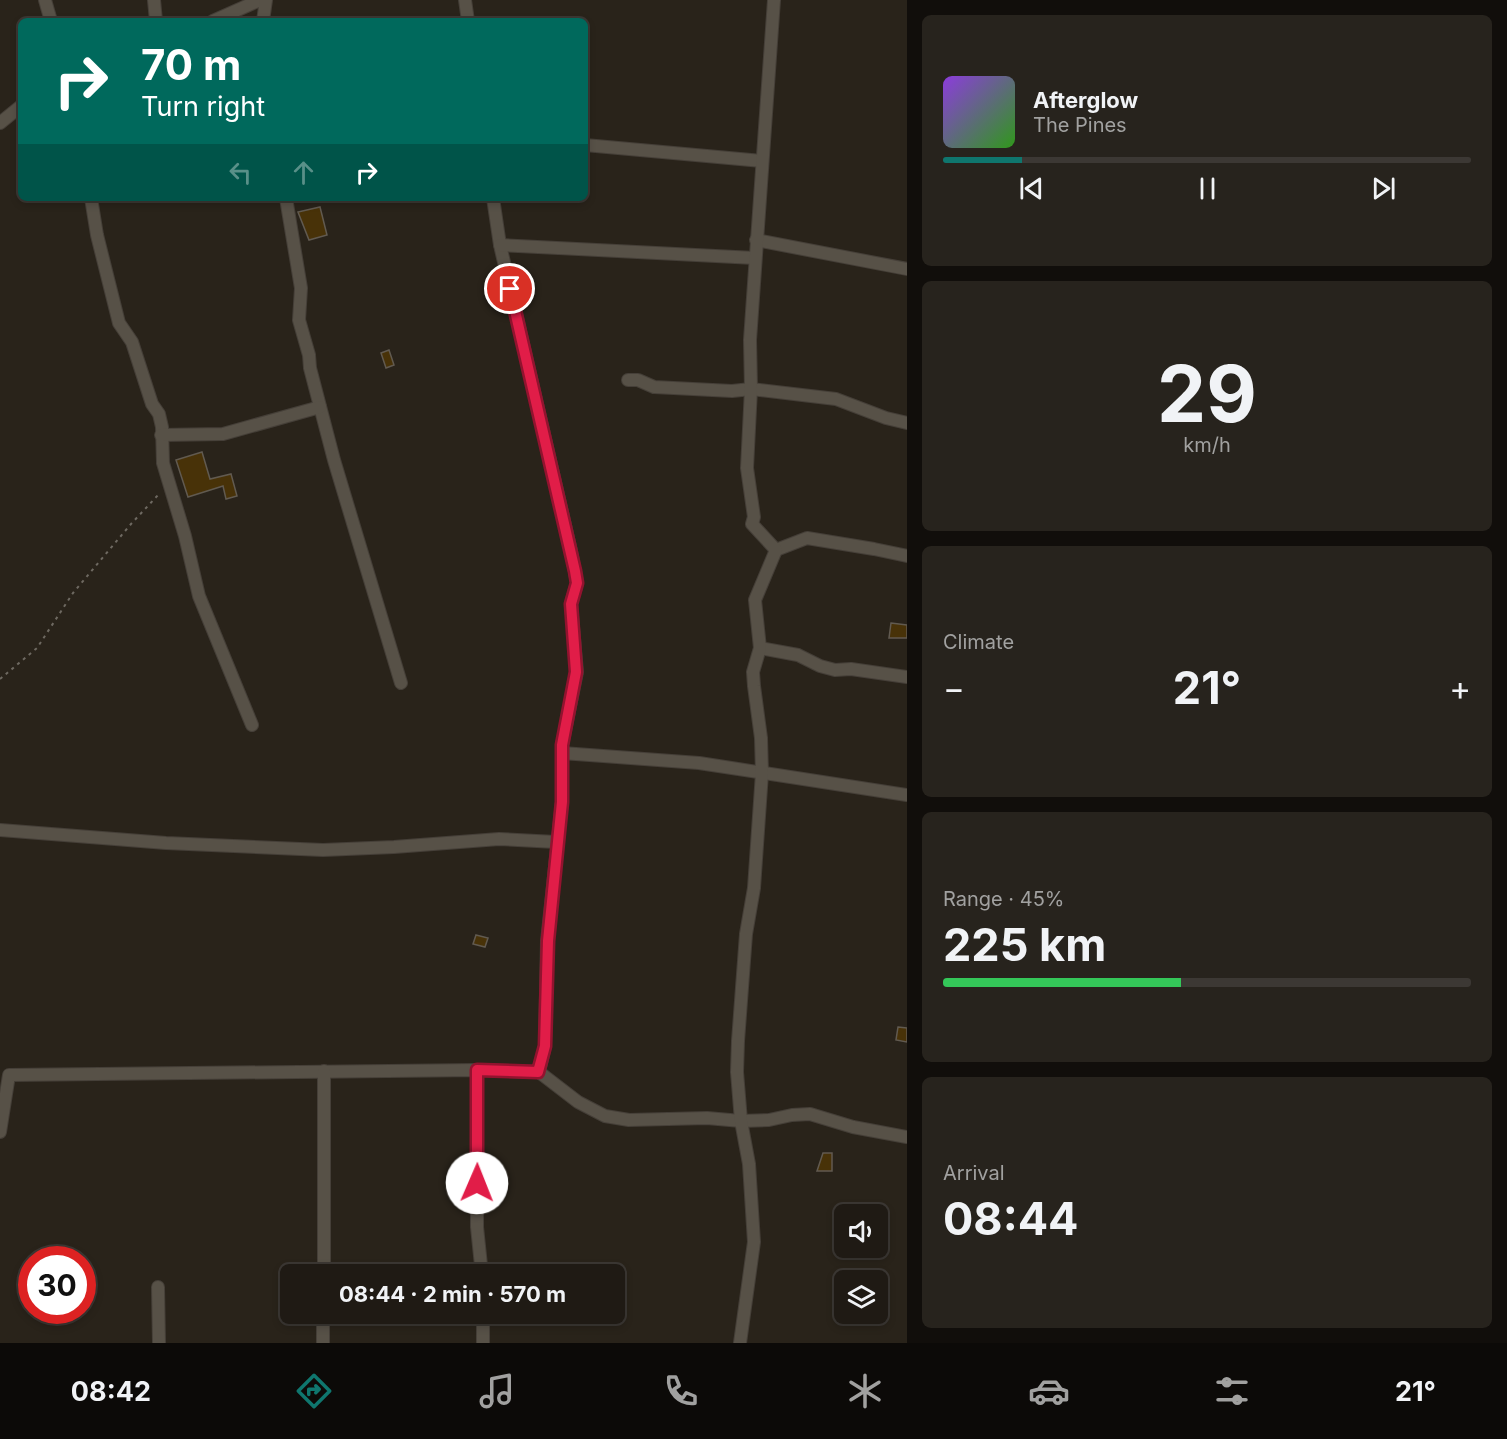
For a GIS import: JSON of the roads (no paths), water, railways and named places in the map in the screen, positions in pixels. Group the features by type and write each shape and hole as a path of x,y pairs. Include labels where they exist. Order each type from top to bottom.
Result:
{"street":[{"path":"45,0 50,18"},
{"path":"154,0 156,18"},
{"path":"220,18 260,0"},
{"path":"263,18 266,0"},
{"path":"465,0 468,18"},
{"path":"774,0 750,340 751,389 747,468 754,517 752,524 776,550"},
{"path":"0,123 18,108"},
{"path":"588,145 762,161"},
{"path":"91,201 97,235 119,323 132,342 152,404 159,414 162,427 163,463 199,596 218,648 252,725"},
{"path":"286,201 301,288 300,320 320,407 401,683"},
{"path":"493,201 500,245 577,583 571,604 576,672 564,729 562,802 556,842 548,941 545,1046 538,1072"},
{"path":"756,240 907,269"},
{"path":"500,245 755,258"},
{"path":"628,380 638,380 654,387 732,391 751,389 836,399 886,418 907,423"},
{"path":"161,435 223,434 320,407"},
{"path":"740,1343 754,1242 749,1164 741,1121 737,1072 746,934 754,888 762,773 761,738 753,672 760,648 755,600 776,550 807,538 907,556"},
{"path":"760,648 798,655 820,666 907,678"},
{"path":"562,753 699,763 907,795"},
{"path":"0,830 166,843 323,850 499,839 556,842"},
{"path":"0,1132 9,1075 477,1070 538,1072 579,1102 605,1116 630,1120 706,1118 741,1121 769,1120 810,1114 853,1127 907,1137"},
{"path":"477,1070 477,1227 481,1264"},
{"path":"324,1071 324,1264"},
{"path":"158,1287 159,1343"},
{"path":"323,1324 323,1343"},
{"path":"483,1324 483,1343"}]}
